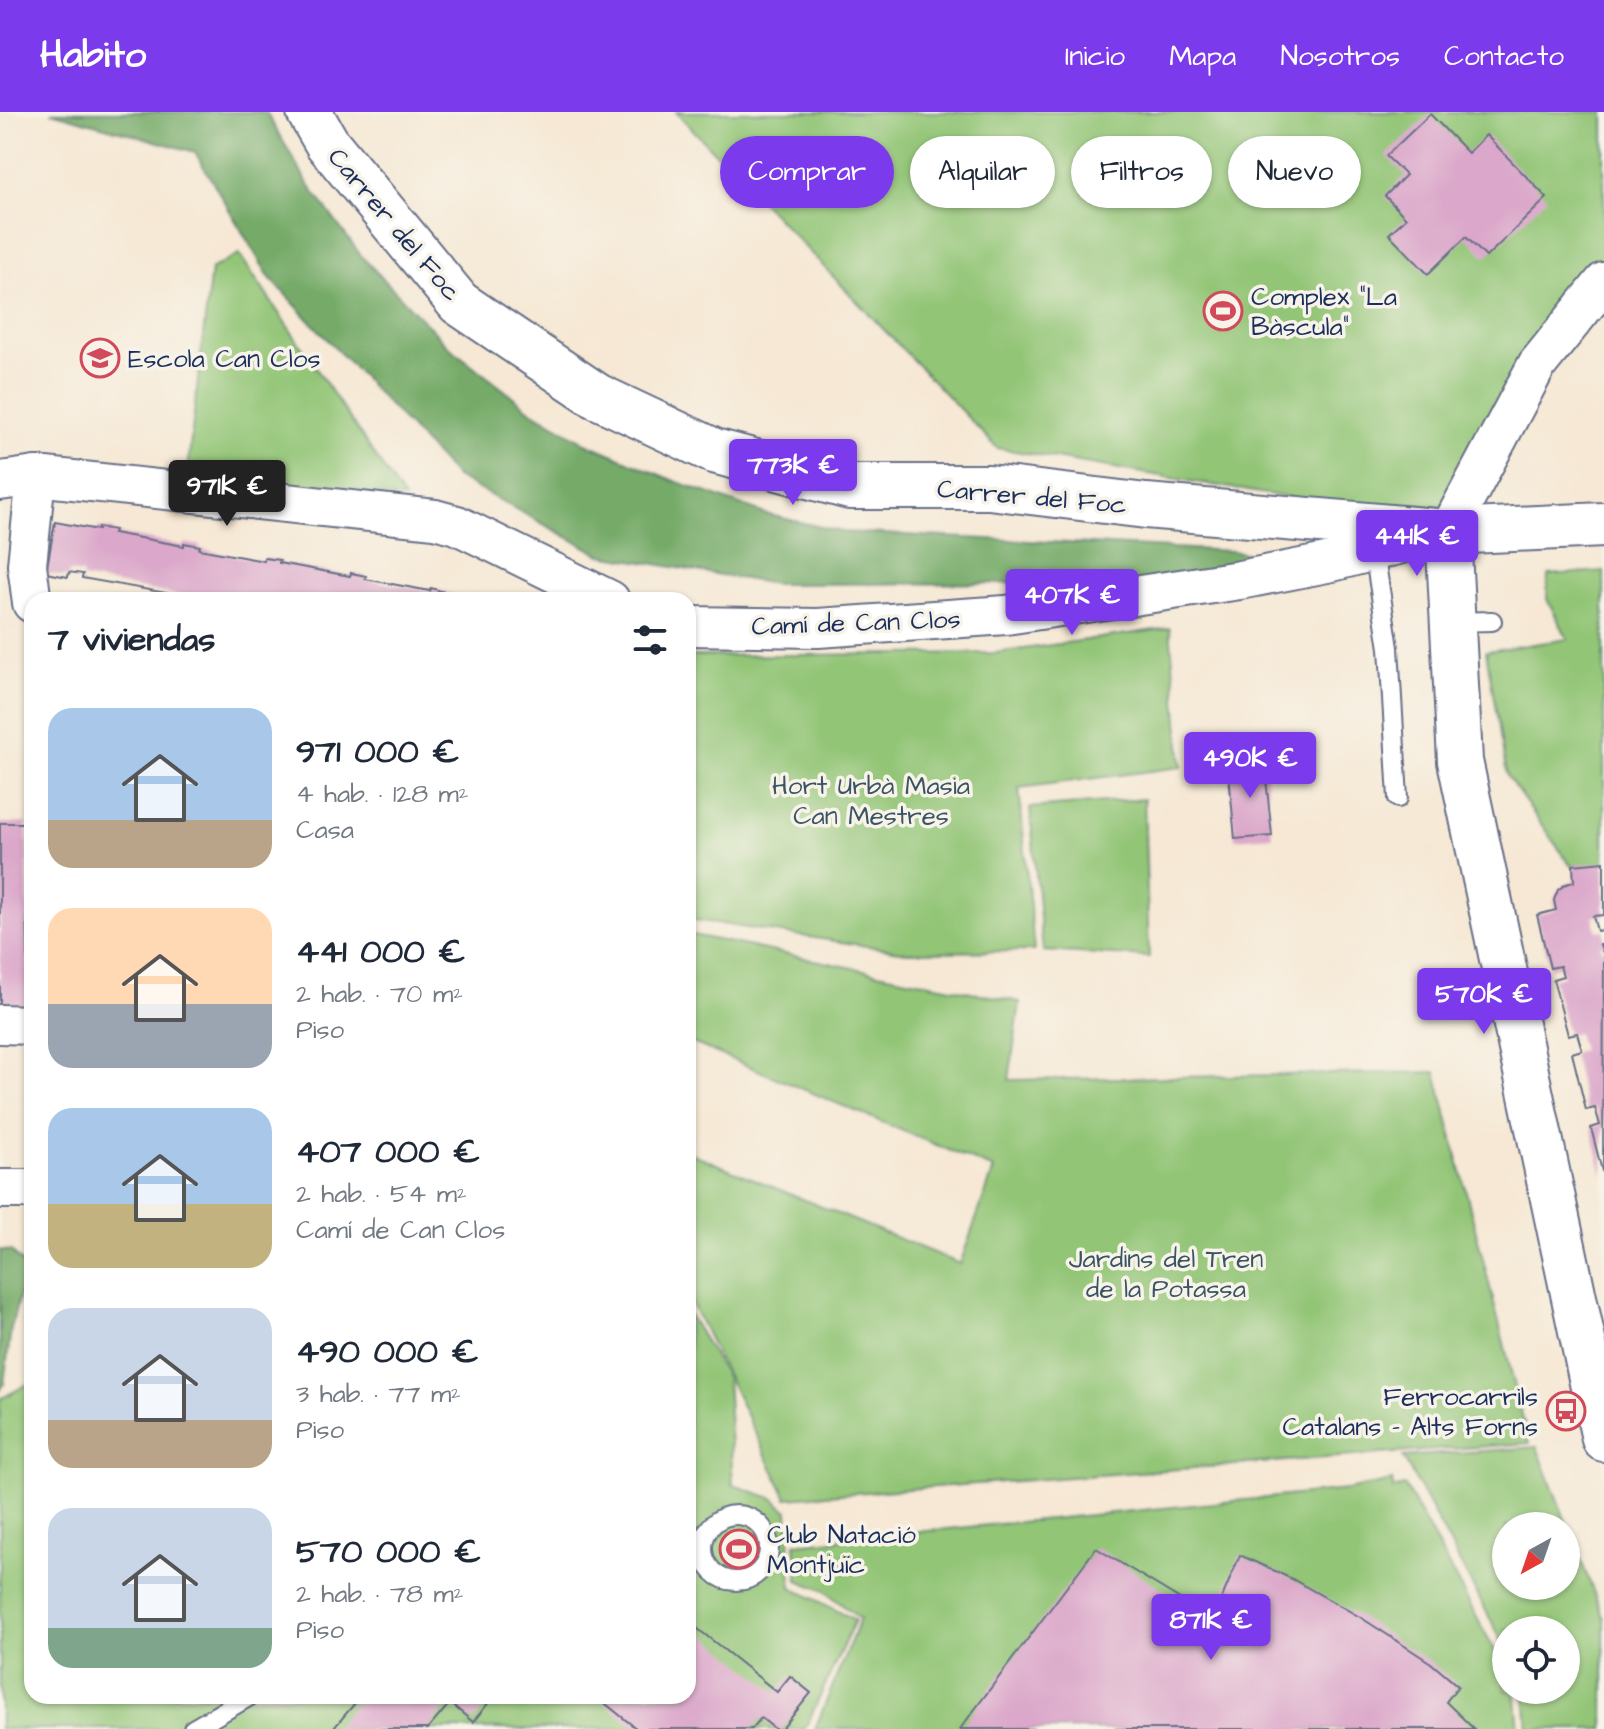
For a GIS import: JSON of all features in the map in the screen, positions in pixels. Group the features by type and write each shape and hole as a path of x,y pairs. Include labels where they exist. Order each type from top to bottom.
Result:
{"street":[{"name":"Carrer del Foc","path":"309,112 327,143 459,303 597,396 714,451 850,487 989,487 1146,506 1448,532 1604,525"},
{"path":"1604,282 1537,365 1448,532 1472,621 1460,761 1604,1439"},
{"path":"31,592 18,479 419,517 457,525 594,592"},
{"name":"Camí de Can Clos","path":"696,626 818,628 1006,615 1240,580 1448,532"},
{"path":"0,1024 24,1025"},
{"path":"0,1189 24,1189"}],"lane":[{"path":"1374,551 1389,648 1398,798"},
{"path":"193,1729 236,1704"}],"green space":[{"path":"51,112 266,112 308,184 362,257 449,347 530,410 586,443 672,480 765,514 843,532 1232,551 1272,558 1151,583 774,584 601,555 456,477 269,277 195,152"},
{"name":"Complex \"La Bàscula\"","path":"676,112 1604,112 1604,282 1448,532 1343,507 997,448 768,208 894,208 894,136 720,136 720,158"},
{"path":"239,254 404,499 187,474 211,269"},
{"path":"1604,571 1604,864 1571,866 1507,776 1486,651 1568,639 1547,599 1548,575"},
{"name":"Hort Urbà Masia Can Mestres","path":"1170,628 1182,767 1019,788 1034,951 907,952 696,920 696,656 996,653"},
{"path":"1144,799 1149,957 1043,951 1030,808"},
{"name":"Jardins del Tren de la Potassa","path":"696,936 1020,1002 1009,1080 1436,1072 1529,1443 787,1498 696,1312 696,1155 960,1264 994,1169 696,1044"},
{"path":"0,1250 11,1251 24,1265 24,1275 11,1329 4,1384 0,1391"},
{"name":"Club Natació Montjuïc","path":"696,1326 727,1378 733,1485 772,1498 788,1511 791,1587 855,1620 805,1729 0,1729 0,1399 24,1386 24,1704 696,1704"},
{"path":"1537,1447 1562,1512 1492,1512 1492,1600 1580,1600 1580,1557 1604,1619 1604,1729 1528,1729 1526,1704 1580,1704 1580,1616 1492,1616 1492,1622 1403,1457"},
{"path":"1393,1481 1393,1489 1405,1486 1492,1645 1492,1704 1516,1704 1519,1729 815,1729 860,1619 825,1591 798,1580 795,1544 1347,1490"}],"building":[{"path":"1430,114 1468,153 1486,135 1547,198 1486,257 1466,237 1428,274 1389,234 1406,218 1385,196 1406,175 1386,156"},
{"path":"55,522 98,530 98,527 114,530 113,533 184,546 184,543 200,546 199,549 264,561 264,558 280,560 279,563 350,576 351,573 366,576 365,579 444,592 160,592 82,578 83,574 69,572 68,577 46,573"},
{"path":"1264,760 1272,836 1235,839 1228,764"},
{"path":"0,823 24,823 24,1006 0,1006"},
{"path":"1604,862 1604,915 1593,916 1597,931 1604,930 1604,945 1600,945 1604,955 1603,1175 1591,1128 1600,1125 1595,1108 1586,1110 1572,1053 1582,1050 1577,1033 1568,1035 1553,979 1563,976 1560,966 1550,968 1537,915 1556,910 1554,900 1558,890 1574,882 1573,865"},
{"path":"1096,1548 1213,1619 1240,1555 1292,1579 1360,1617 1431,1663 1458,1686 1446,1702 1474,1729 960,1729"},
{"path":"696,1627 777,1692 790,1676 811,1693 782,1729 775,1729 761,1718 752,1729 637,1729 606,1704 696,1704"},
{"path":"354,1704 449,1704 428,1729 333,1729"},
{"path":"451,1704 488,1704 473,1722"}],"place":[{"name":"Complex \"La Bàscula\"","path":"1223,311"},
{"name":"Escola Can Clos","path":"100,358"},
{"name":"Ferrocarrils Catalans - Alts Forns","path":"1566,1411"},
{"name":"Club Natació Montjuïc","path":"739,1549"}]}
